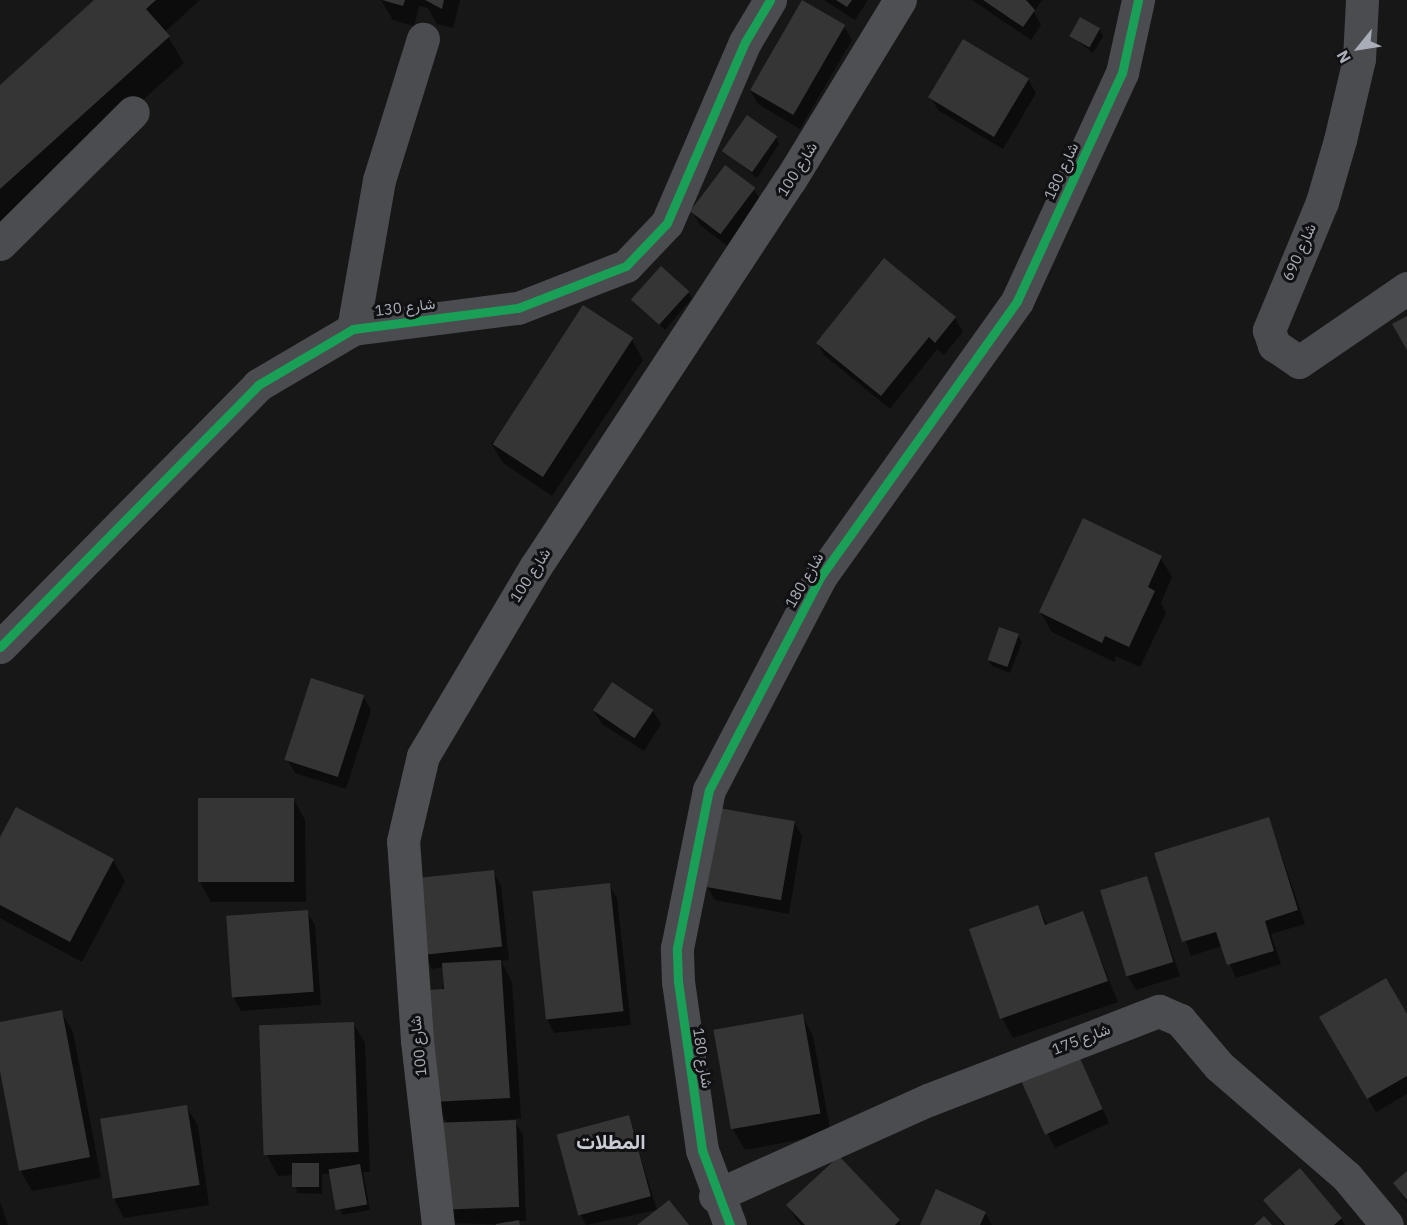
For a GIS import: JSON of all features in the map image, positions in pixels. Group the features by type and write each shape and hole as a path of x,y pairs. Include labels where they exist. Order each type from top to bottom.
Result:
{"main road":[{"name":"شارع 100","path":"438,1225 417,1040 403,841 423,756 536,566 790,180 900,0"}],"street":[{"name":"شارع 130","path":"2,638 258,385 354,329 518,308 626,266 668,223 745,42 770,0"},
{"name":"شارع 180","path":"723,1211 702,1150 677,960 709,790 821,576 1017,301 1122,73 1138,0"},
{"name":"شارع 690","path":"1362,0 1359,59 1337,151 1322,202 1269,330 1274,345 1299,362 1407,288"},
{"path":"354,329 379,180 423,39"},
{"path":"0,244 133,112"},
{"name":"شارع 175","path":"723,1211 928,1100 1159,1011 1180,1020 1219,1066 1347,1177 1387,1225"}],"building":[{"path":"94,0 156,0 146,9 170,36 0,189 0,85"},
{"path":"382,0 405,0 403,6"},
{"path":"425,0 444,0 442,9"},
{"path":"802,0 845,25 793,115 750,90"},
{"path":"836,0 852,0 847,7"},
{"path":"983,0 1026,0 1035,10 1023,27"},
{"path":"1080,17 1100,28 1089,47 1069,36"},
{"path":"963,39 1029,79 994,137 928,97"},
{"path":"747,115 777,136 752,172 722,151"},
{"path":"725,165 755,188 720,234 690,211"},
{"path":"884,258 956,317 935,343 929,337 881,396 816,343"},
{"path":"661,266 689,291 659,325 631,299"},
{"path":"583,305 633,338 543,477 493,444"},
{"path":"1407,316 1407,350 1392,324"},
{"path":"1083,518 1162,556 1148,587 1155,591 1129,647 1105,636 1102,643 1039,612"},
{"path":"999,627 1019,634 1007,667 988,660"},
{"path":"311,678 364,695 338,777 284,760"},
{"path":"612,682 653,710 634,738 593,710"},
{"path":"198,798 294,798 294,882 198,882"},
{"path":"16,807 114,859 70,942 0,905 0,837"},
{"path":"719,808 795,821 781,900 705,887"},
{"path":"1269,817 1298,910 1265,921 1274,951 1227,965 1216,932 1182,942 1154,853"},
{"path":"494,870 502,947 422,955 414,878"},
{"path":"1147,876 1173,962 1126,976 1100,890"},
{"path":"610,883 623,1011 546,1019 532,891"},
{"path":"1038,905 1045,925 1083,911 1108,981 1000,1019 969,929"},
{"path":"308,910 314,992 232,998 226,916"},
{"path":"501,960 510,1098 433,1102 426,990 444,989 442,963"},
{"path":"1386,978 1407,1014 1407,1076 1367,1099 1319,1017"},
{"path":"62,1010 90,1157 19,1171 0,1071 0,1022"},
{"path":"803,1014 821,1113 731,1129 713,1030"},
{"path":"354,1022 359,1152 264,1155 259,1025"},
{"path":"1075,1047 1103,1109 1045,1135 1017,1073"},
{"path":"187,1105 200,1185 113,1199 100,1119"},
{"path":"629,1115 651,1196 578,1216 557,1134"},
{"path":"516,1120 519,1207 440,1210 437,1123"},
{"path":"839,1156 900,1220 895,1225 805,1225 786,1205"},
{"path":"292,1163 319,1163 319,1187 292,1187"},
{"path":"360,1164 367,1204 336,1210 328,1170"},
{"path":"1300,1168 1342,1218 1334,1225 1285,1225 1263,1200"},
{"path":"1407,1171 1407,1200 1393,1183"},
{"path":"936,1189 986,1212 980,1225 920,1225"},
{"path":"669,1200 689,1225 637,1225"},
{"path":"1264,1216 1272,1225 1254,1225"},
{"path":"519,1220 520,1225 496,1225 496,1224"}],"cycle path":[{"path":"0,647 258,385 353,329 518,308 626,266 667,223 745,42 770,0"},
{"path":"730,1225 702,1150 678,982 677,948 709,790 821,576 1017,301 1122,73 1138,0"}],"district":[{"name":"المطلات","path":"611,1141"}]}
